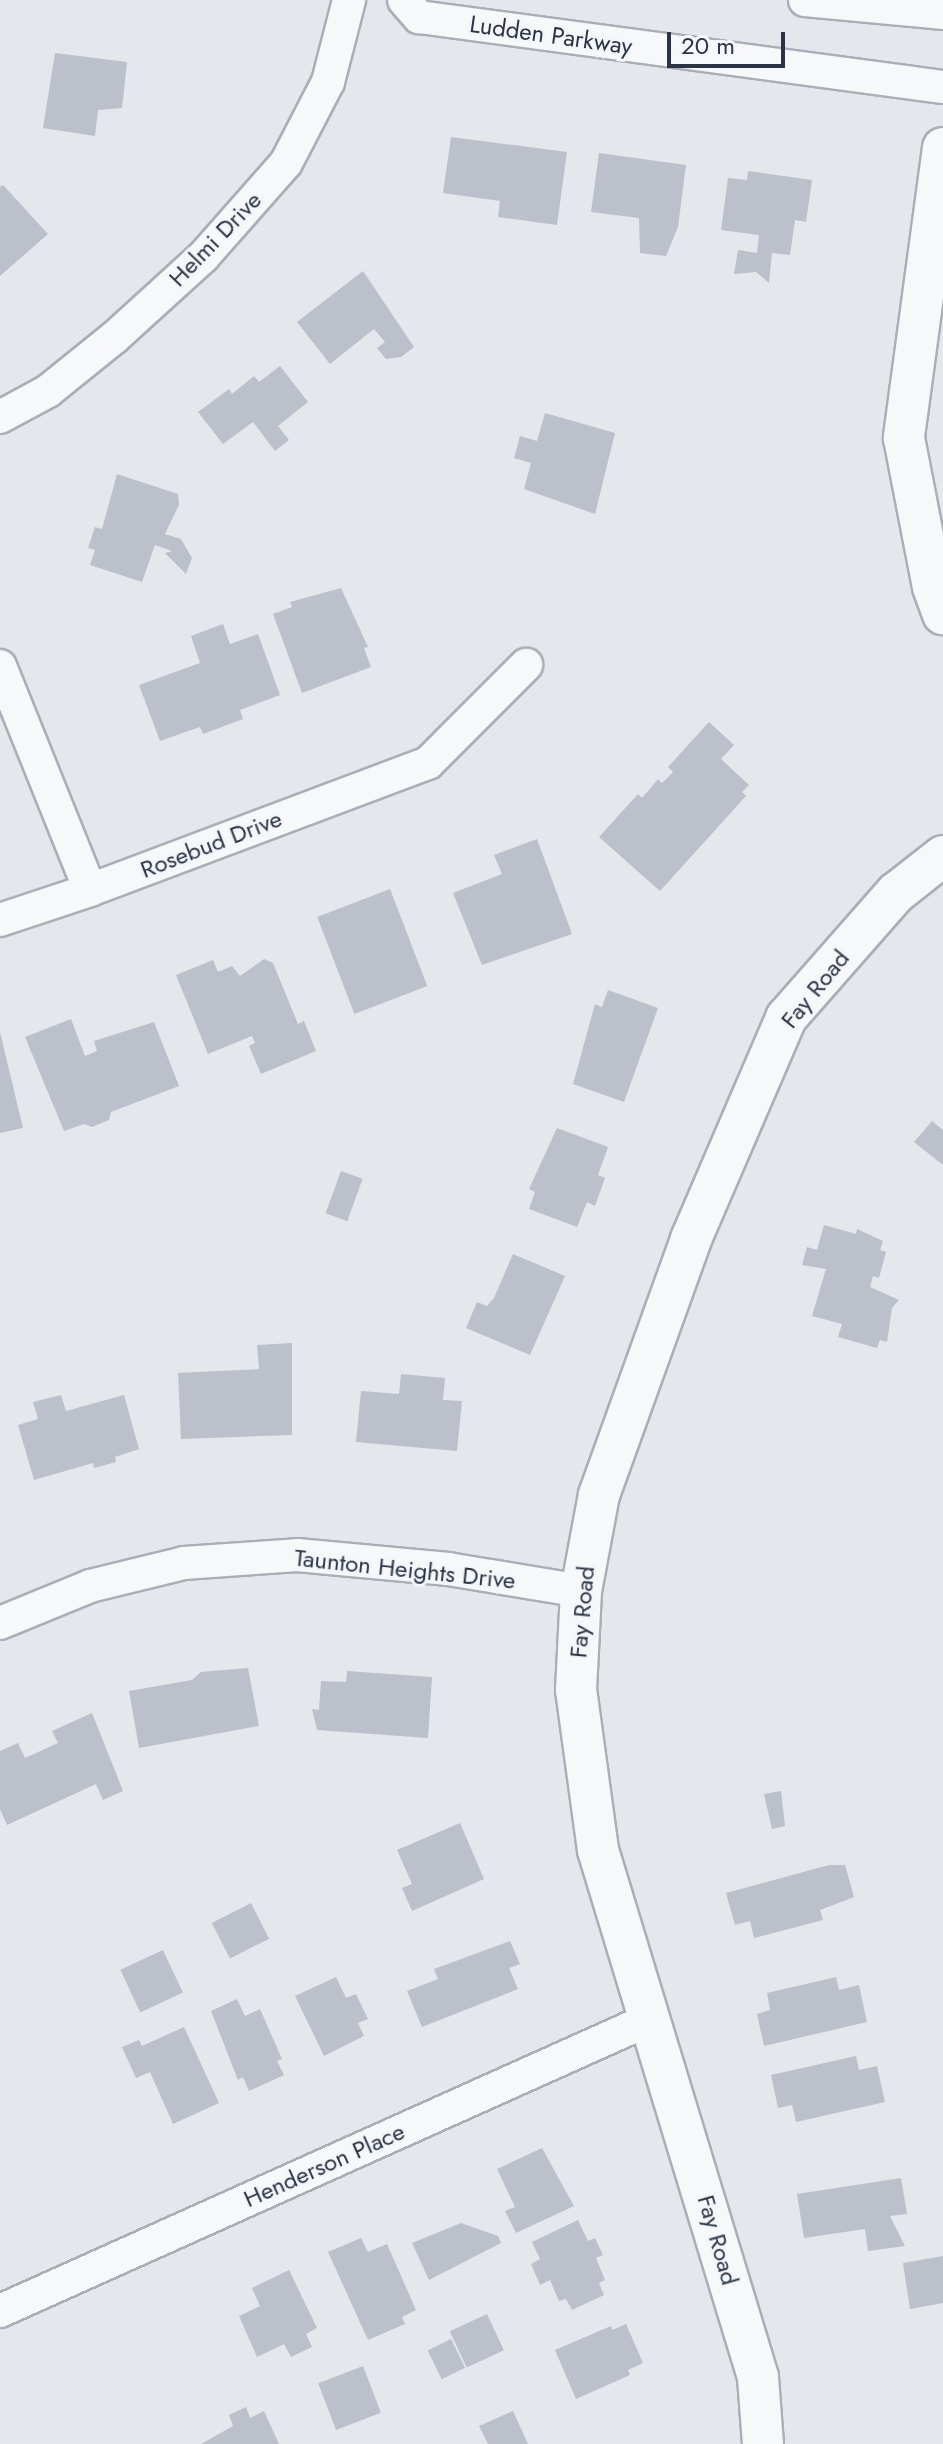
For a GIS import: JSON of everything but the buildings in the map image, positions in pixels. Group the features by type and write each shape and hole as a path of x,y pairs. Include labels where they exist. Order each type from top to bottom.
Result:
{"street":[{"name":"Helmi Drive","path":"0,417 48,391 115,337 203,257 286,163 328,82 349,0"},
{"name":"Ludden Parkway","path":"404,0 419,17 943,87"},
{"path":"805,0 943,13"},
{"path":"943,148 904,438 933,587 943,614"},
{"name":"Rosebud Drive","path":"0,920 90,890 428,763 526,665"},
{"path":"0,666 90,890"},
{"name":"Fay Road","path":"763,2444 758,2377 685,2123 648,2020 598,1850 579,1744 576,1690 581,1591 599,1495 691,1239 786,1018 896,893 943,856"},
{"name":"Taunton Heights Drive","path":"0,1623 90,1586 184,1563 297,1555 448,1569 581,1591"},
{"name":"Henderson Place","path":"0,2311 648,2020"}]}
